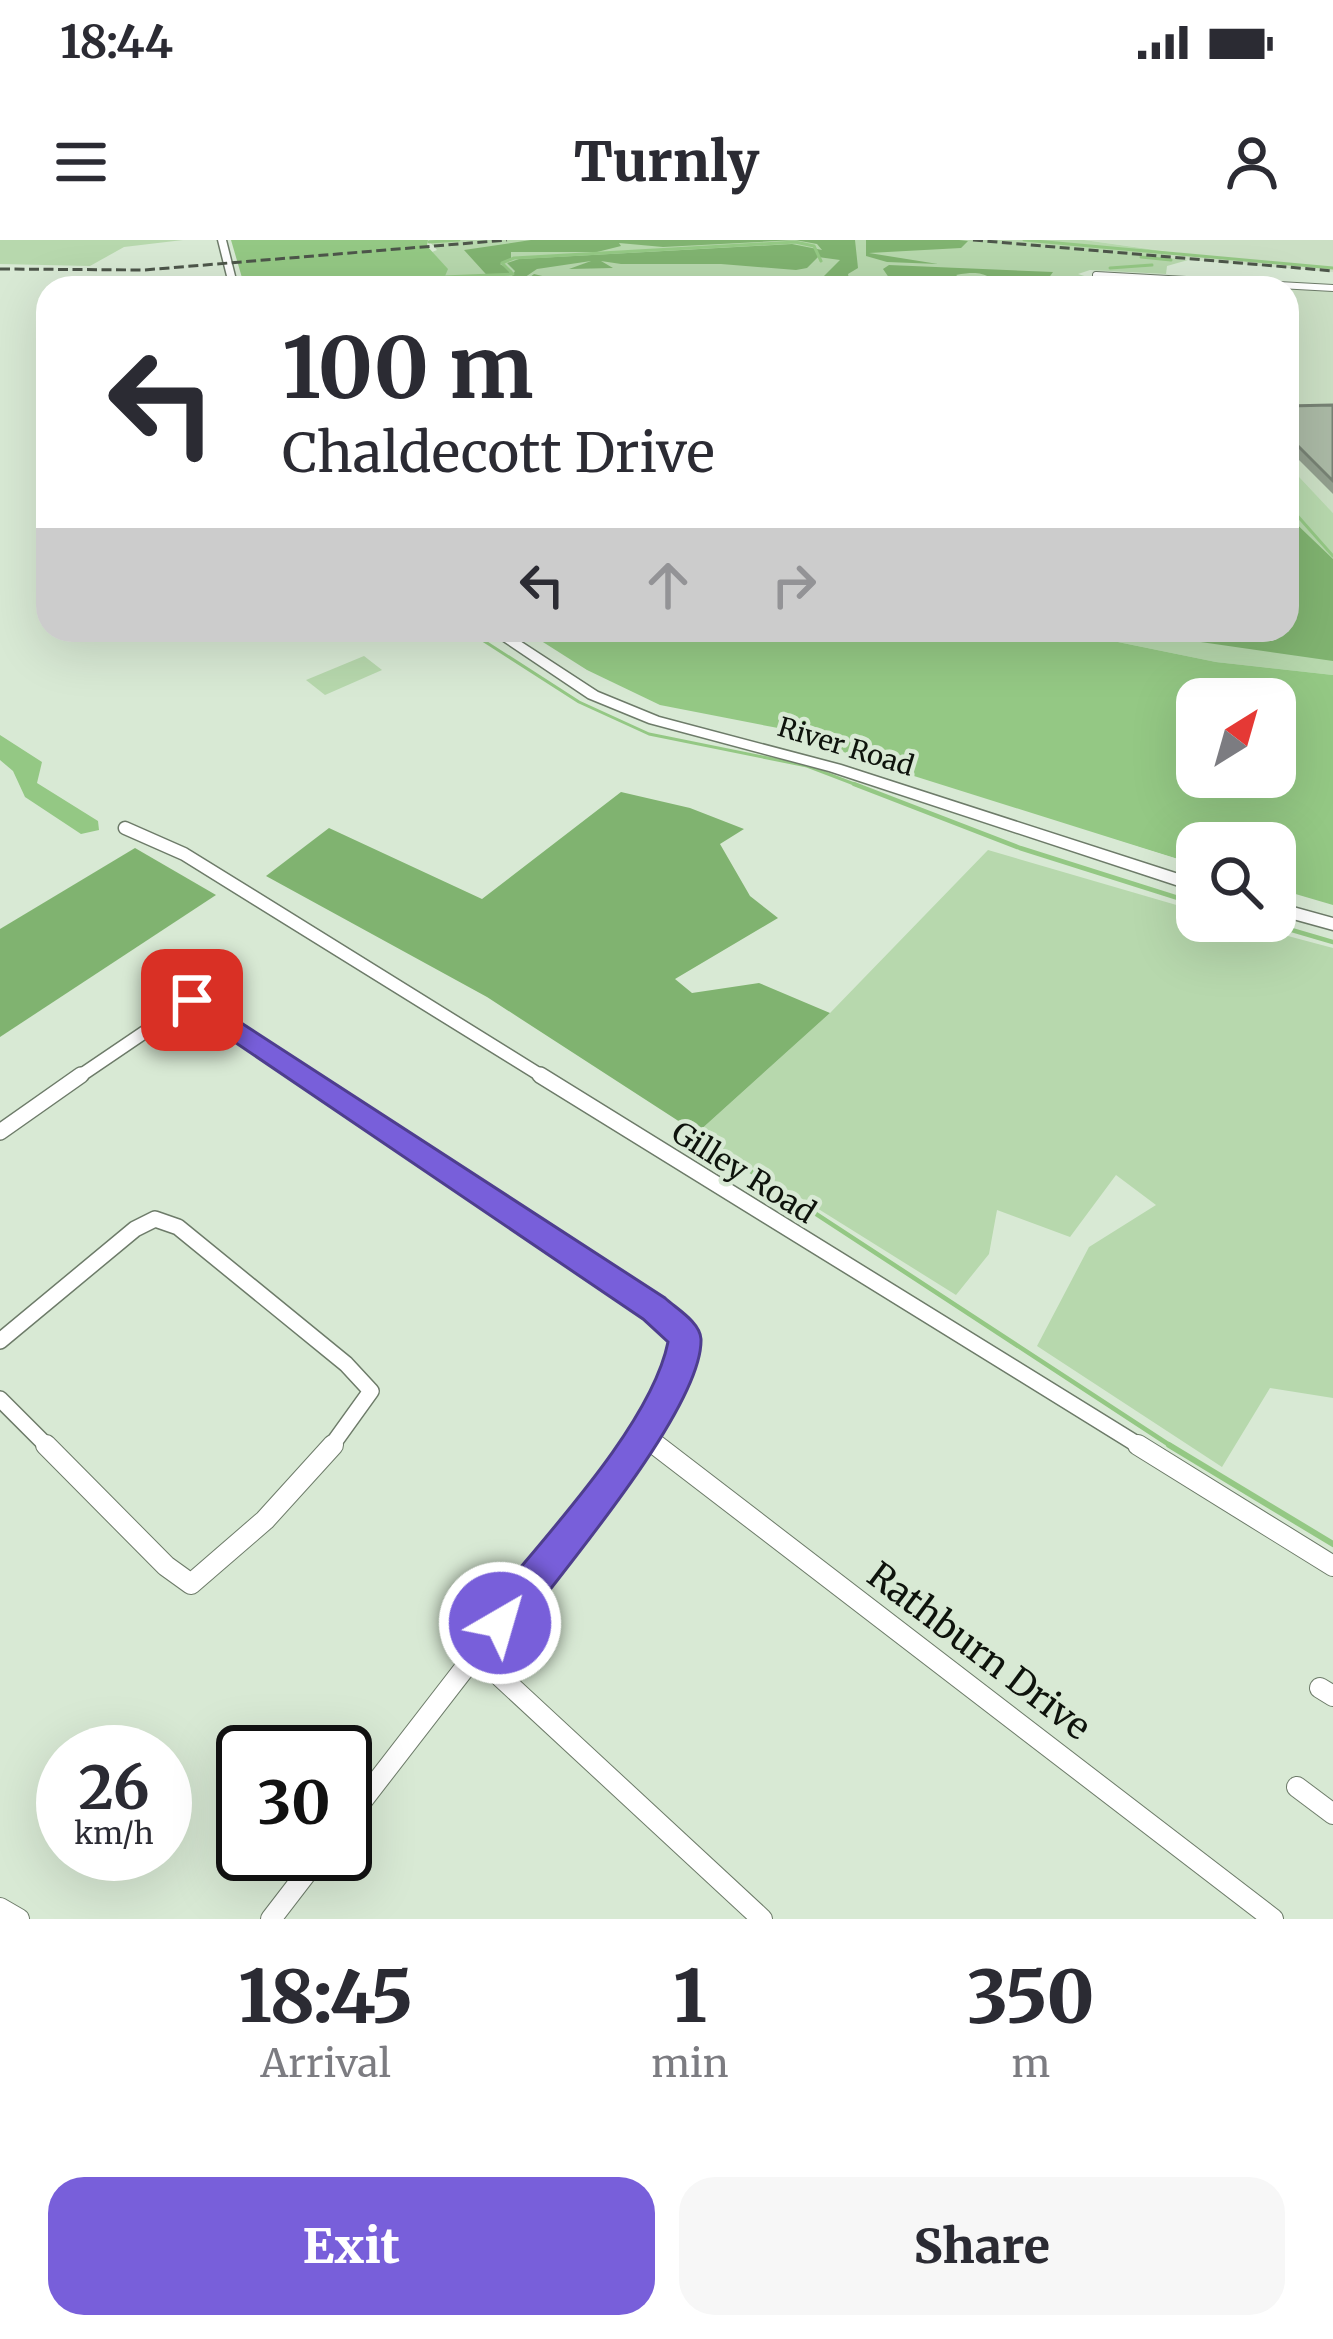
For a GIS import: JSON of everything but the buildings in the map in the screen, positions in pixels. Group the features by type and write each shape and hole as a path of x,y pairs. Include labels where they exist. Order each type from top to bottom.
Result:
{"street":[{"path":"222,240 231,276"},
{"path":"1096,275 1114,276"},
{"path":"1299,286 1333,288"},
{"name":"River Road","path":"513,642 593,694 654,721 836,768 1176,879"},
{"name":"Gilley Road","path":"125,828 184,854 1333,1566"},
{"path":"1296,914 1333,924"},
{"path":"0,1132 192,1000 654,1309 685,1336 680,1364 644,1436 372,1788"},
{"path":"0,1341 135,1229 155,1219 178,1227 346,1364 371,1390 350,1427 224,1560 191,1584 166,1566 0,1399"},
{"name":"Rathburn Drive","path":"644,1436 1274,1919"},
{"path":"476,1654 761,1919"},
{"path":"1297,1787 1333,1814"},
{"path":"271,1919 300,1881"},
{"path":"0,1908 19,1919"}],"shaded area":[{"path":"0,240 183,240 124,247 90,266 0,264"},
{"path":"231,240 428,240 427,246 448,269 445,276 242,276"},
{"path":"428,240 1084,240 1170,252 1170,258 1188,260 1167,266 1166,274 1090,270 1078,274 1084,276 444,276 447,269 432,252 437,250"},
{"path":"531,240 795,240 663,247 619,243 621,246 597,252 511,252 511,258 500,264 512,271 488,276 464,250"},
{"path":"795,240 855,240 858,268 848,276 824,276 840,260 818,257 807,268 796,270 601,261 613,268 569,269 591,261 537,269 527,276 512,276 515,271 507,263 792,244 822,250 817,244"},
{"path":"866,240 968,241 961,248 869,253 938,264 887,262 866,256"},
{"path":"962,240 1209,257 1084,240 1333,240 1333,272"},
{"path":"889,265 1053,272 1050,276 888,276 883,269"},
{"path":"1299,288 1333,290 1333,513 1299,477"},
{"path":"1299,477 1333,513 1333,675 1216,662 1118,642 1299,642"},
{"path":"1299,526 1333,559 1333,661 1201,642 1299,642"},
{"path":"538,642 1118,642 1216,662 1333,675 1333,905 1296,894 1296,822 1176,822 1176,859 734,723 639,701"},
{"path":"364,656 382,670 325,695 306,680"},
{"path":"0,735 42,762 37,783 98,821 99,830 81,834 25,797 13,771 0,760"},
{"path":"621,792 690,808 744,829 720,844 750,896 778,918 675,979 692,993 759,983 830,1013 697,1133 487,997 266,876 329,828 482,899"},
{"path":"135,848 216,895 0,1037 0,929"},
{"path":"988,850 1176,905 1176,942 1296,942 1296,938 1333,948 1333,1398 1270,1388 1222,1467 1037,1346 1089,1247 1156,1205 1116,1175 1070,1237 997,1210 989,1254 956,1295 697,1133 830,1013"}],"pier":[{"path":"527,642 543,642 587,670 660,705 778,728 879,765 1176,858 1176,864 774,740 646,709 548,658"}],"waterway":[{"path":"429,242 459,240"},
{"path":"1024,240 1333,268"},
{"path":"466,276 513,274 502,263 514,258 795,242 814,246 821,261"},
{"path":"1141,257 1171,260"},
{"path":"1110,268 1152,265"},
{"path":"1299,518 1333,556"},
{"path":"486,642 579,702 649,734 807,766 862,787"},
{"path":"854,784 1020,848 1176,897"},
{"path":"1296,931 1333,942"},
{"path":"729,1157 1174,1448"},
{"path":"1169,1445 1333,1544"}],"railway":[{"path":"0,269 144,270 507,240"},
{"path":"973,240 1333,271"}],"route":[{"path":"192,1000 212,1009 654,1309 685,1336 680,1364 644,1436 500,1623"}]}
